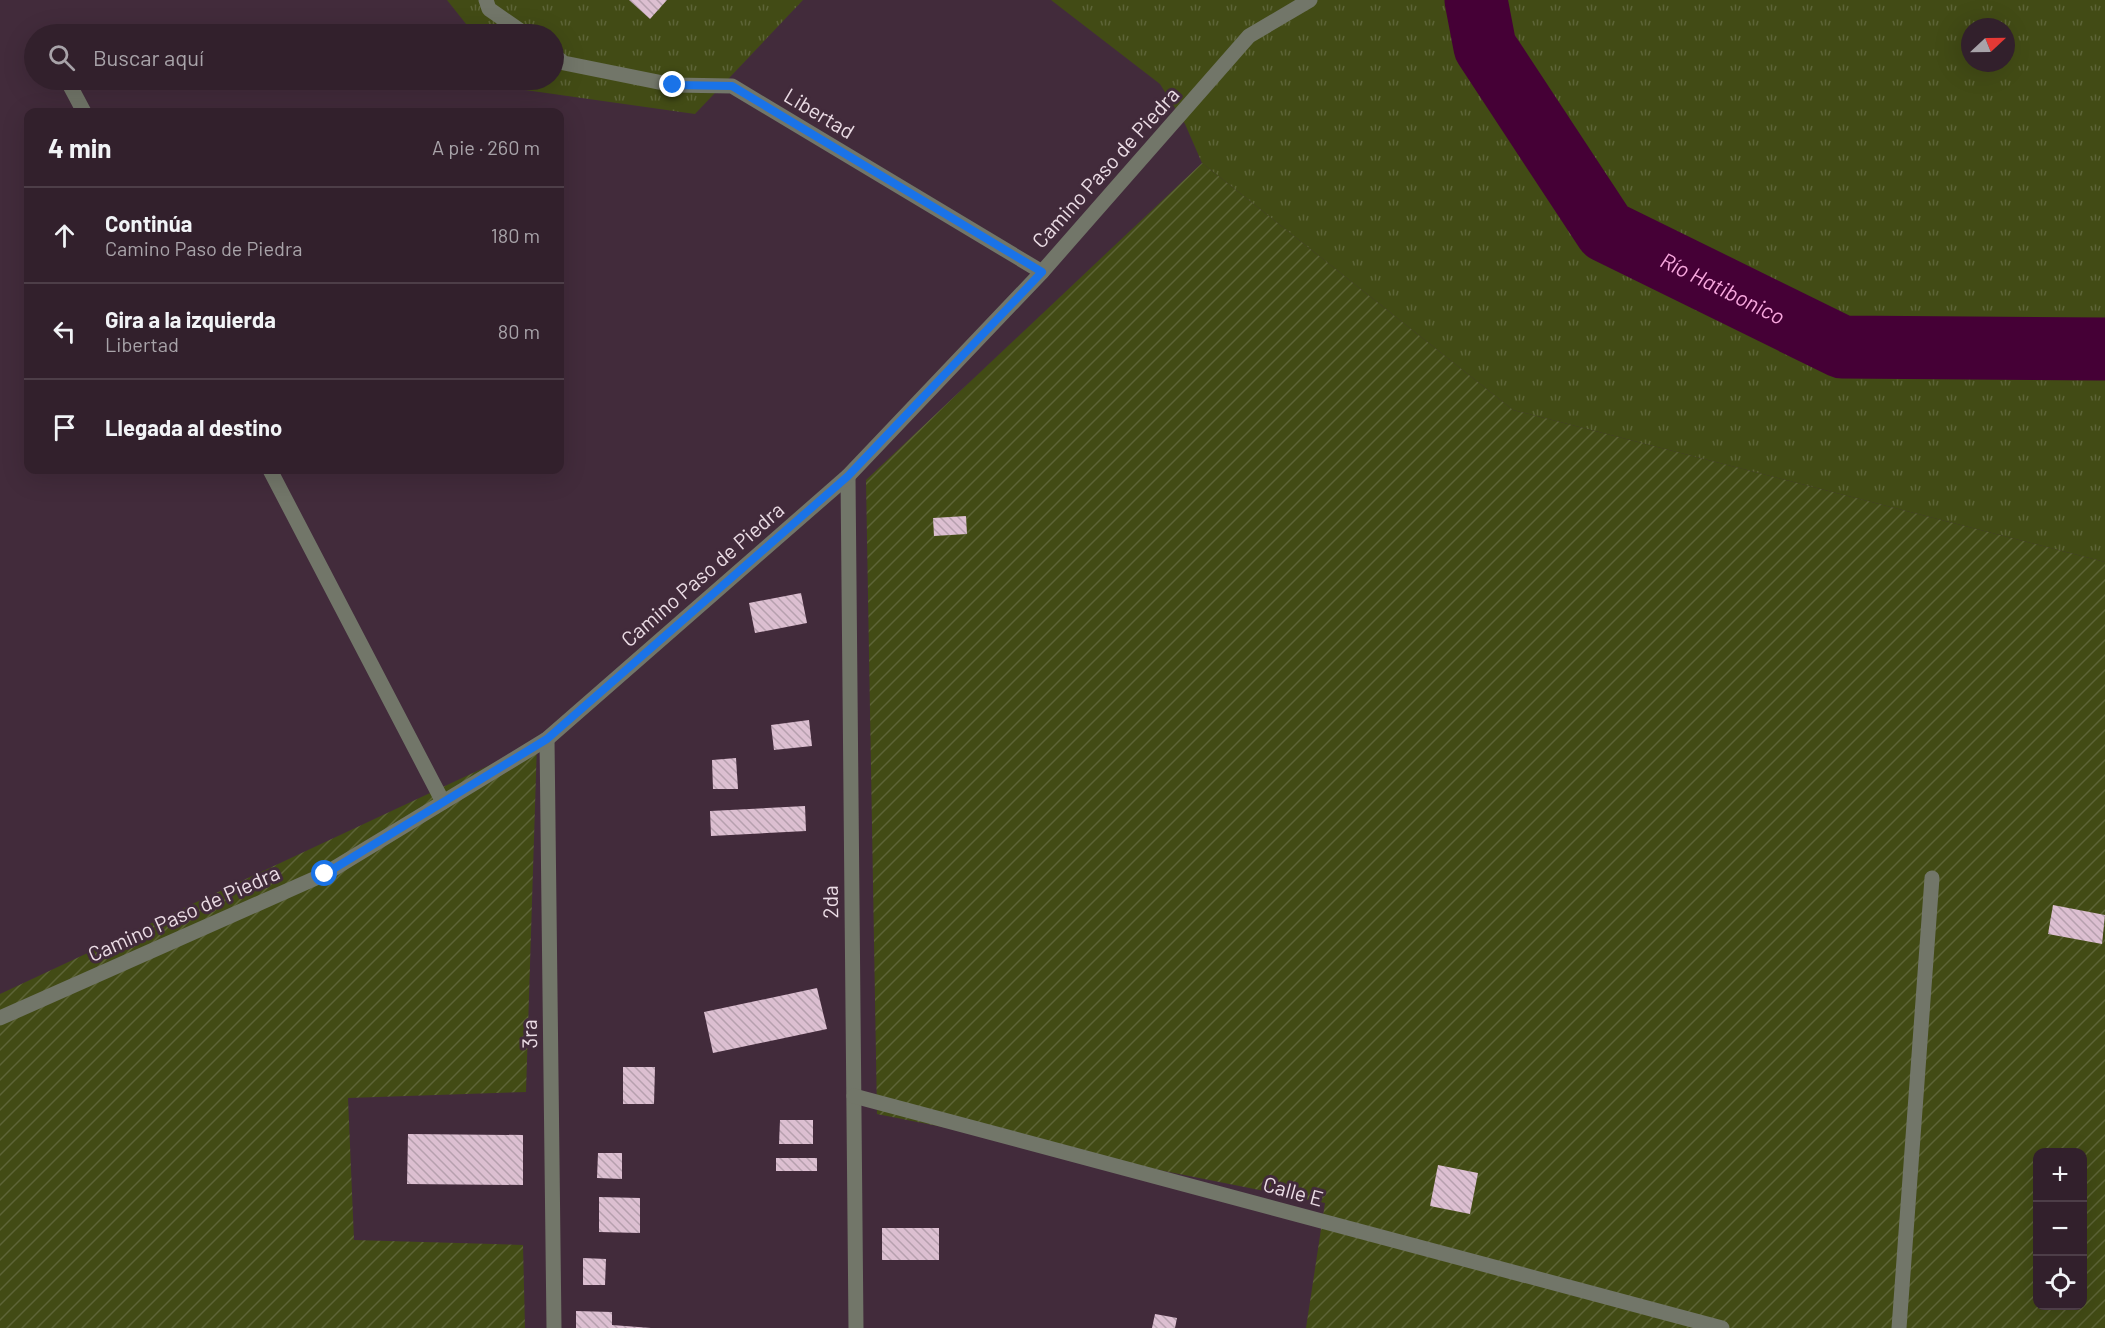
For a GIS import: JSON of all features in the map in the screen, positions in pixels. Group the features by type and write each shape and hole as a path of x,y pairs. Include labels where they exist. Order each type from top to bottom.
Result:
{"street":[{"path":"486,0 489,9 511,24"},
{"name":"Camino Paso de Piedra","path":"0,1018 325,874 547,739 848,476 1042,272 1249,36 1310,0"},
{"name":"Libertad","path":"564,63 673,85 732,86 1042,272"},
{"path":"72,90 82,108"},
{"path":"272,474 443,802"},
{"name":"2da","path":"848,476 856,1328"},
{"name":"3ra","path":"547,739 554,1328"},
{"path":"1899,1328 1932,878"},
{"name":"Calle E","path":"854,1096 1722,1328"}],"green space":[{"path":"447,0 803,0 695,114 525,90 564,90 564,24 466,24"},
{"path":"1051,0 2105,0 2105,562 1513,410 1202,163 1185,124 1160,84"},
{"path":"1202,163 1513,410 2105,562 2105,1328 1306,1328 1325,1203 877,1114 866,480"},
{"path":"537,743 526,1092 348,1098 354,1240 523,1245 525,1328 0,1328 0,994"}],"building":[{"path":"629,0 667,0 650,19"},
{"path":"966,516 967,534 934,536 933,518"},
{"path":"801,593 807,623 755,633 749,603"},
{"path":"809,720 812,746 774,750 771,725"},
{"path":"736,758 738,789 713,789 712,760"},
{"path":"805,806 806,831 711,836 710,811"},
{"path":"2053,905 2105,915 2102,944 2048,934"},
{"path":"817,988 827,1029 713,1053 704,1012"},
{"path":"623,1067 655,1067 654,1104 623,1104"},
{"path":"780,1120 813,1120 813,1144 779,1144"},
{"path":"408,1134 523,1135 523,1185 407,1184"},
{"path":"598,1153 622,1153 622,1179 597,1178"},
{"path":"776,1158 817,1158 817,1171 776,1171"},
{"path":"1438,1165 1478,1173 1470,1214 1430,1206"},
{"path":"599,1197 640,1198 640,1233 599,1232"},
{"path":"882,1228 939,1228 939,1260 882,1260"},
{"path":"583,1258 606,1259 605,1285 583,1285"},
{"path":"576,1311 612,1312 612,1325 651,1328 576,1328"},
{"path":"1155,1314 1177,1318 1175,1328 1152,1328"}],"waterway":[{"name":"Río Hatibonico","path":"1476,0 1485,47 1606,231 1842,347 2105,349"}],"route":[{"path":"325,874 547,739 848,476 1042,272 732,86 673,85"}]}
